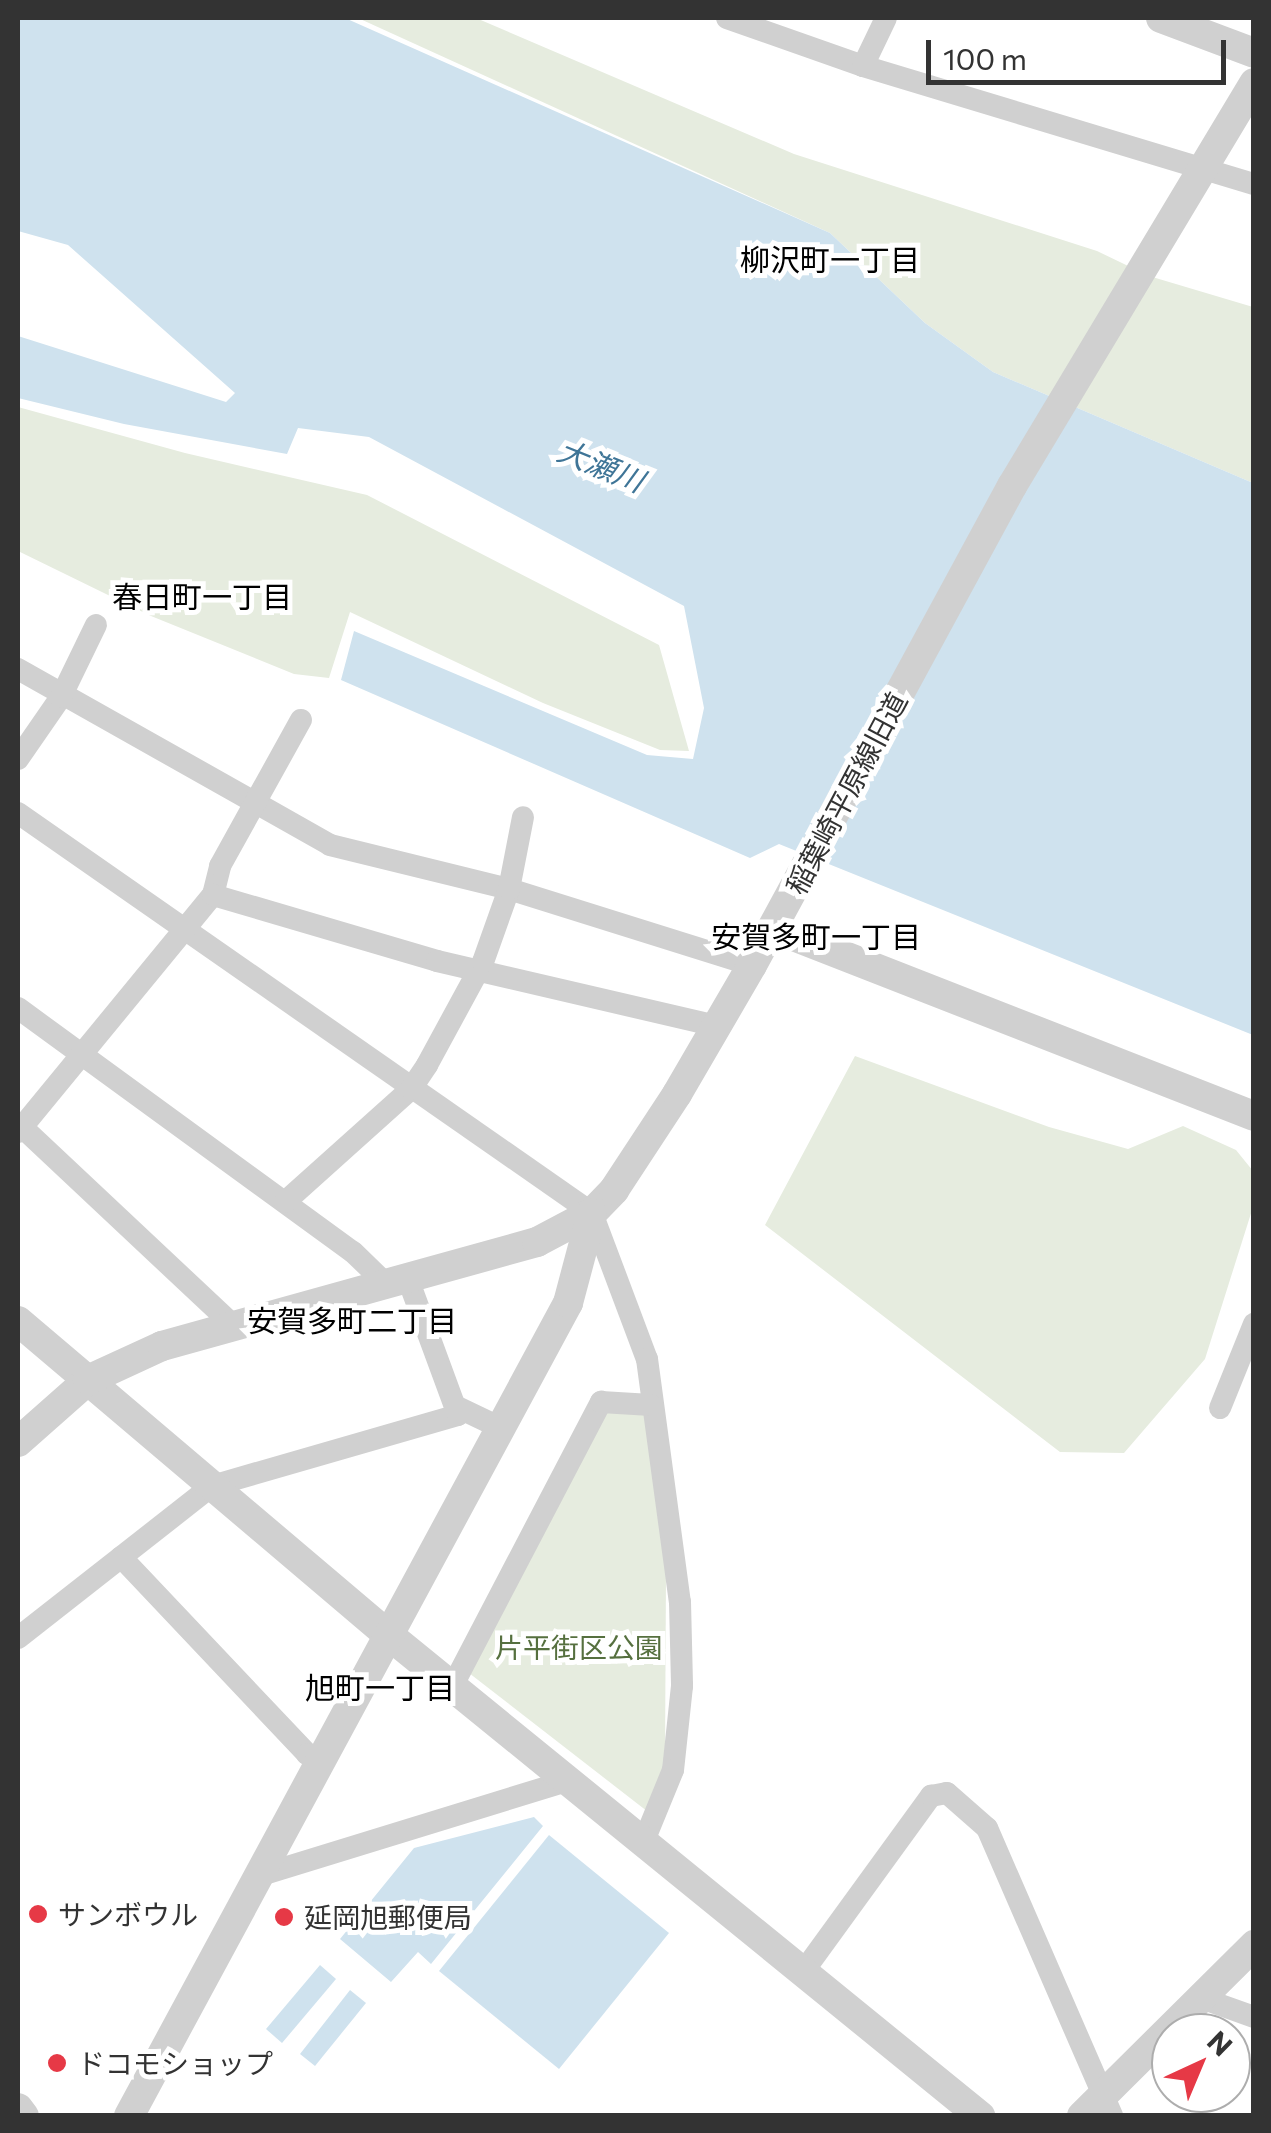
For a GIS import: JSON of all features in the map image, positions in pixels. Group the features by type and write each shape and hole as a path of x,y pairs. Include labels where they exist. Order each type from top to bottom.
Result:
{"street":[{"path":"727,18 863,66 1254,184"},
{"path":"863,66 886,18"},
{"path":"1160,18 1254,52"},
{"name":"稲葉崎平原線旧道","path":"18,1442 88,1380 162,1346 537,1242 592,1213 624,1174 717,1026 1003,503 1162,230 1254,83"},
{"path":"18,759 61,697 96,624"},
{"path":"18,670 330,845 508,889 752,965"},
{"path":"233,1325 20,1129 213,896 220,866 301,720"},
{"path":"18,813 592,1213 647,1359 651,1405 670,1503 680,1602 682,1686 673,1770 643,1843"},
{"path":"284,1202 411,1089 479,971 508,889 523,817"},
{"path":"213,896 479,971 717,1026"},
{"path":"773,928 1254,1116"},
{"path":"18,1008 398,1281 458,1415 212,1486 20,1633"},
{"path":"129,2116 568,1303 592,1213"},
{"path":"18,1321 390,1636 980,2116"},
{"path":"1220,1408 1254,1324"},
{"path":"452,1687 601,1402 651,1405"},
{"path":"455,1406 501,1428"},
{"path":"121,1557 308,1754 321,1761"},
{"path":"258,1876 567,1781"},
{"path":"803,1972 931,1796 947,1794 987,1828 1099,2108 1254,1945"},
{"path":"1201,1998 1254,2018"},
{"path":"18,2108 24,2116"}],"green space":[{"path":"358,18 476,18 794,154 1097,251 1149,276 1253,307 1253,483 993,372 925,323 830,233"},
{"path":"18,407 185,453 367,495 659,645 689,751 660,750 543,703 350,612 329,678 294,674 151,616 18,551"},
{"path":"855,1056 1049,1127 1128,1149 1183,1126 1236,1150 1253,1171 1253,1207 1205,1359 1124,1453 1060,1452 765,1225"},
{"name":"片平街区公園","path":"606,1405 645,1409 666,1573 665,1758 652,1815 469,1673"}],"water":[{"name":"大瀬川","path":"18,18 345,18 830,233 925,323 993,372 1253,483 1253,1035 779,844 750,858 341,680 354,631 647,755 693,759 704,708 684,606 369,437 298,428 287,454 124,424 18,398 18,336 226,402 235,393 68,245 18,231"},
{"path":"534,1817 543,1826 431,1964 418,1952 391,1982 340,1939 414,1848"},
{"path":"549,1835 669,1933 559,2069 439,1971"},
{"path":"320,1965 336,1979 282,2043 266,2029"},
{"path":"350,1990 366,2003 315,2066 300,2054"}],"place":[{"name":"サンボウル","path":"38,1914"},
{"name":"延岡旭郵便局","path":"284,1917"},
{"name":"ドコモショップ","path":"57,2063"}],"district":[{"name":"柳沢町一丁目","path":"830,259"},
{"name":"春日町一丁目","path":"202,596"},
{"name":"安賀多町一丁目","path":"816,936"},
{"name":"安賀多町二丁目","path":"352,1320"},
{"name":"旭町一丁目","path":"380,1687"}]}
